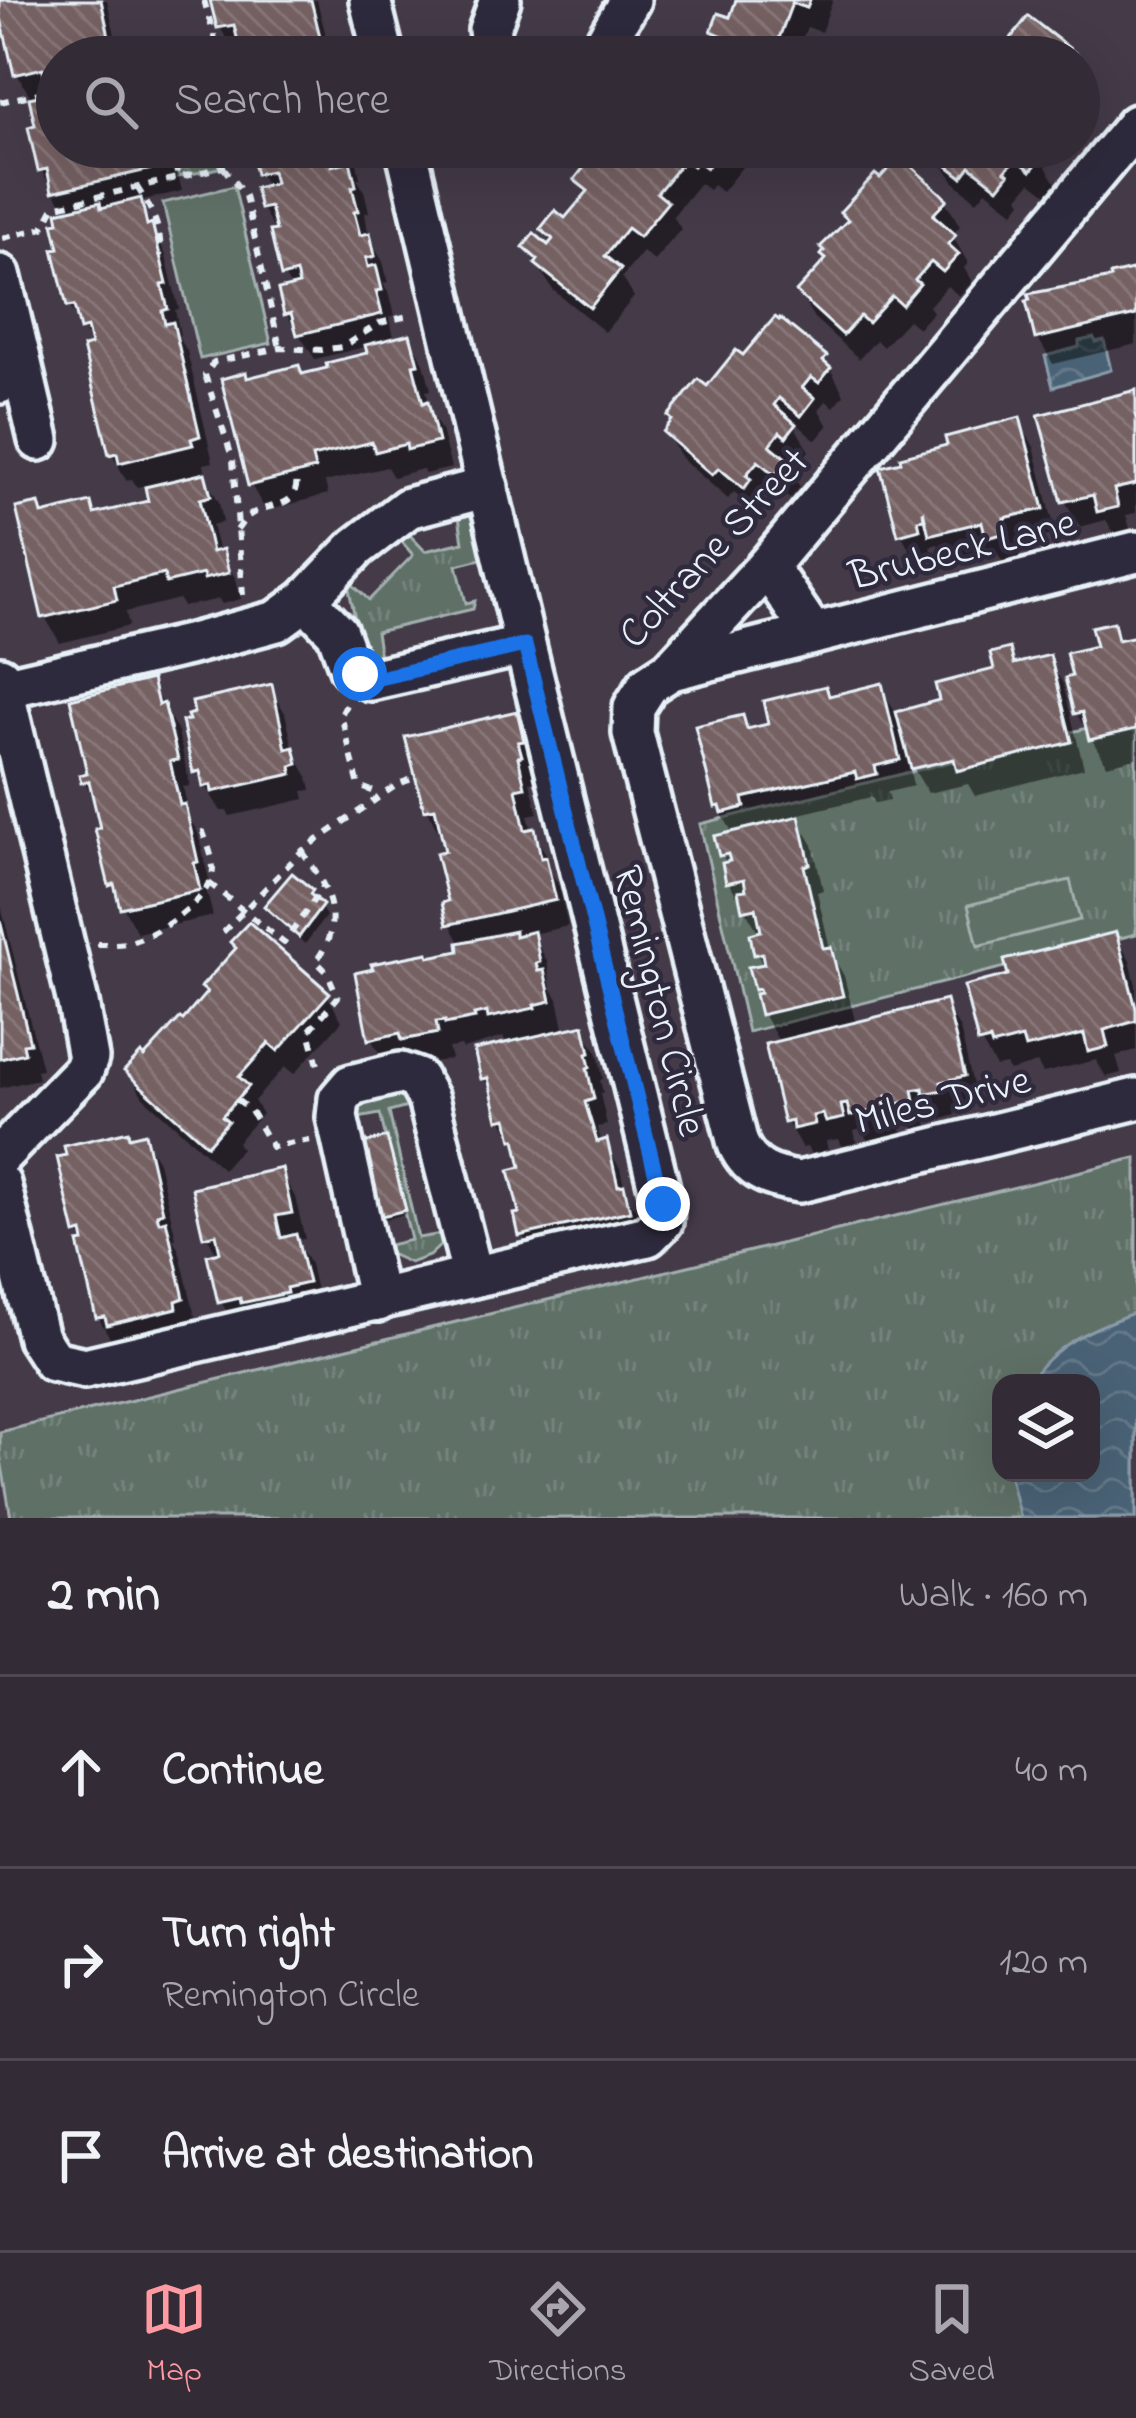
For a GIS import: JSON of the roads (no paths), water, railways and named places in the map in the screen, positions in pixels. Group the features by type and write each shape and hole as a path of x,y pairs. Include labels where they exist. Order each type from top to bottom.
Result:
{"lane":[{"path":"370,0 379,36"},
{"path":"490,36 500,0"},
{"path":"610,36 631,0"},
{"name":"Coltrane Street","path":"770,1178 744,1157 738,1144 633,733 634,707 648,685 671,670 767,566 1136,125"},
{"name":"Remington Circle","path":"0,1184 38,1338 53,1361 85,1369 648,1236 662,1222 663,1204 411,168"},
{"path":"0,275 10,369 39,440"},
{"path":"0,1156 83,1072 88,1058 1,682 277,620 306,600 357,547 408,508 488,487"},
{"name":"Brubeck Lane","path":"671,670 1136,553"},
{"name":"Brubeck Lane","path":"767,566 812,634"},
{"path":"306,600 337,632 350,668 370,680 525,645"},
{"path":"377,1300 340,1116 351,1084 400,1073 417,1078 428,1099 473,1277"},
{"name":"Miles Drive","path":"770,1178 799,1182 1136,1099"}],"water":[{"path":"1094,338 1104,340 1111,370 1053,387 1045,356"},
{"path":"1136,1312 1136,1518 1020,1518 1011,1482 1100,1482 1100,1374 1035,1374 1062,1347"}]}
